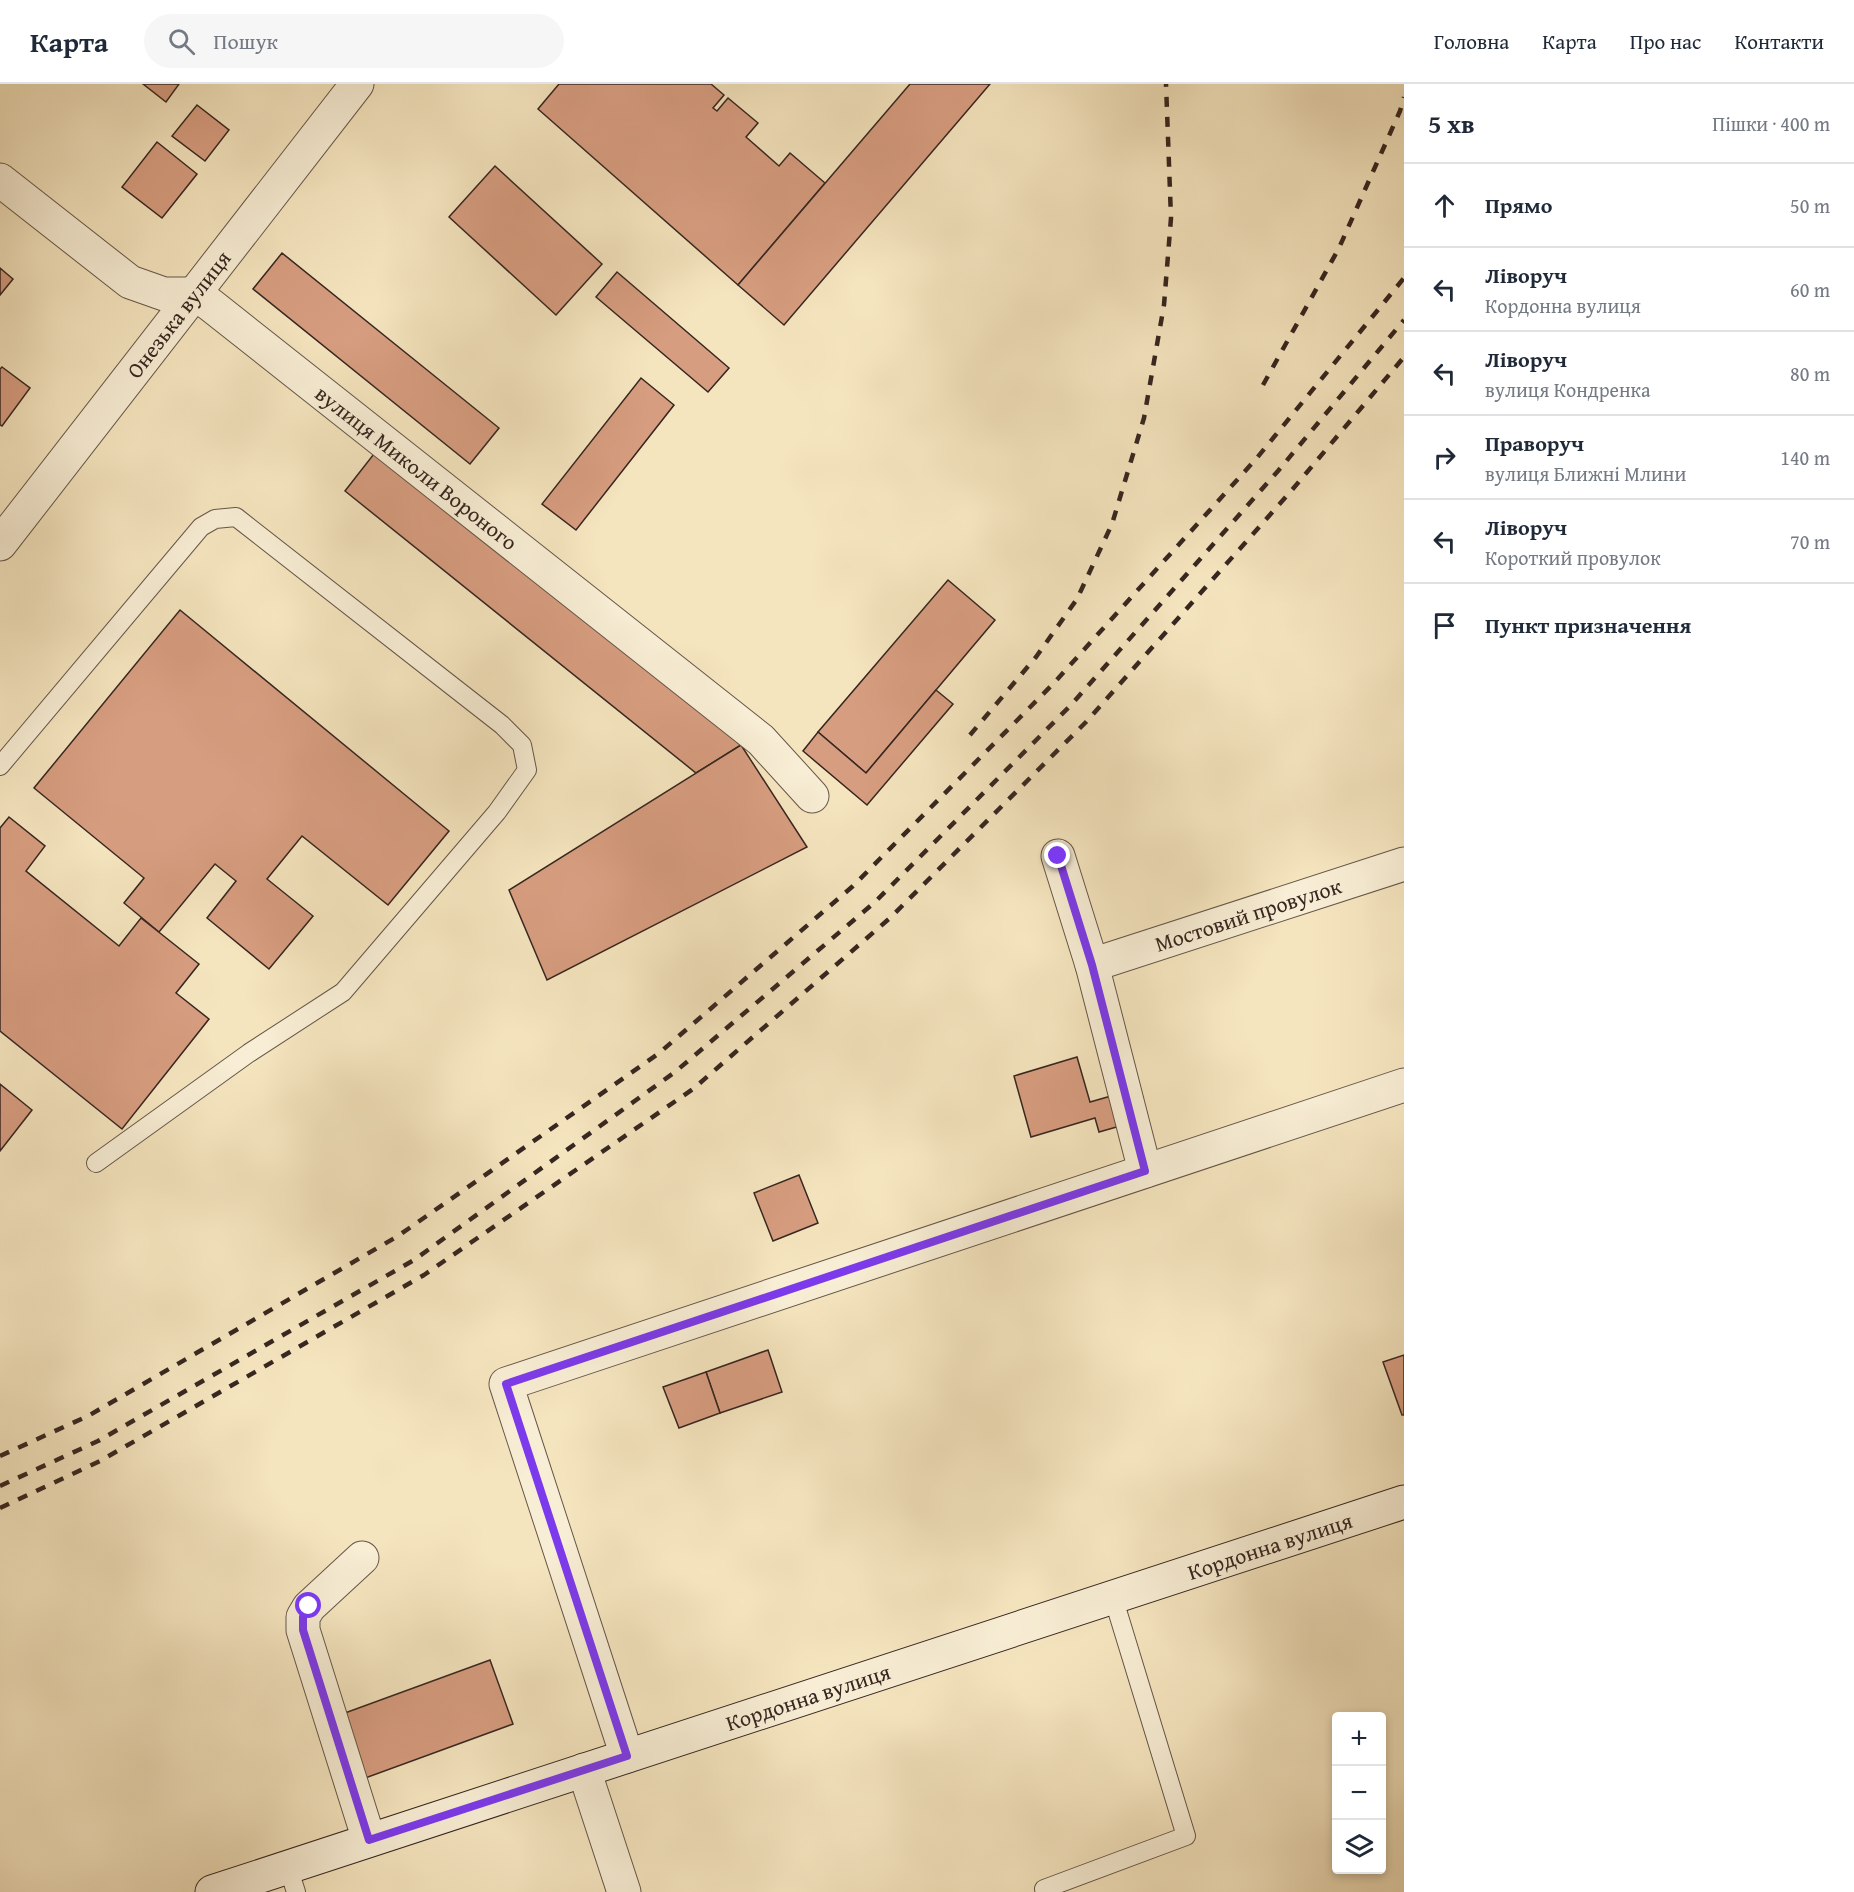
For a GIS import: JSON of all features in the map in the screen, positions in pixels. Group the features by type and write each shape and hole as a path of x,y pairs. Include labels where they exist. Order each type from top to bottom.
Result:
{"street":[{"name":"Онезька вулиця","path":"0,544 357,84"},
{"path":"0,180 130,282 164,294 196,294"},
{"name":"вулиця Миколи Вороного","path":"196,294 761,740 812,796"},
{"path":"1058,856 1092,965 1145,1171"},
{"name":"Мостовий провулок","path":"1092,965 1404,864"},
{"path":"627,1756 506,1384 1404,1085"},
{"name":"Кордонна вулиця","path":"212,1892 292,1880 369,1840 1404,1502"},
{"path":"362,1558 309,1606 303,1617 303,1630 369,1840"},
{"path":"584,1770 624,1892"}],"lane":[{"path":"0,766 201,526 214,519 236,517 502,725 522,745 527,770 497,812 343,992 249,1053 96,1163"},
{"path":"1044,1889 1185,1836 1113,1597"}],"building":[{"path":"143,84 179,84 166,102"},
{"path":"559,84 711,84 724,95 713,108 717,111 728,98 758,123 746,137 779,166 790,153 825,183 738,285 538,109"},
{"path":"910,84 990,84 784,325 738,285"},
{"path":"197,105 229,130 205,161 172,136"},
{"path":"157,142 197,174 162,218 122,187"},
{"path":"495,166 602,264 556,315 449,217"},
{"path":"282,253 499,428 470,464 253,289"},
{"path":"0,268 13,279 0,295"},
{"path":"617,272 729,368 708,392 596,297"},
{"path":"2,367 30,388 2,426 0,425 0,369"},
{"path":"641,378 674,405 576,530 542,504"},
{"path":"377,450 741,745 696,773 345,491"},
{"path":"948,580 995,620 866,773 818,732"},
{"path":"180,610 449,831 388,905 302,836 267,879 313,916 269,969 207,918 236,881 215,864 159,932 124,903 144,878 34,788"},
{"path":"936,690 953,704 867,805 803,751 818,732 866,773"},
{"path":"741,745 807,847 547,980 509,890"},
{"path":"9,817 45,846 26,871 119,946 141,918 199,964 176,993 209,1019 122,1129 0,1031 0,828"},
{"path":"1077,1057 1090,1102 1118,1094 1127,1124 1099,1132 1095,1118 1031,1137 1014,1076"},
{"path":"0,1084 32,1110 0,1151"},
{"path":"799,1175 818,1223 773,1241 754,1193"},
{"path":"768,1350 782,1392 720,1413 706,1372"},
{"path":"1404,1355 1404,1415 1402,1415 1383,1362"},
{"path":"706,1372 720,1413 679,1428 663,1387"},
{"path":"490,1660 513,1724 357,1781 334,1717"}],"railway":[{"path":"970,735 1036,657 1077,599 1112,524 1144,418 1164,305 1171,218 1166,84"},
{"path":"1263,385 1339,248 1400,111 1404,97"},
{"path":"0,1456 88,1416 398,1236 658,1054 853,886 1053,684 1256,459 1404,278"},
{"path":"0,1486 98,1441 414,1260 675,1072 875,902 1071,705 1278,471 1404,320"},
{"path":"0,1508 100,1461 424,1275 693,1089 890,918 1086,722 1292,490 1404,357"}],"route":[{"path":"309,1606 303,1617 303,1630 369,1840 627,1756 506,1384 1145,1171 1092,965 1058,856"}]}
